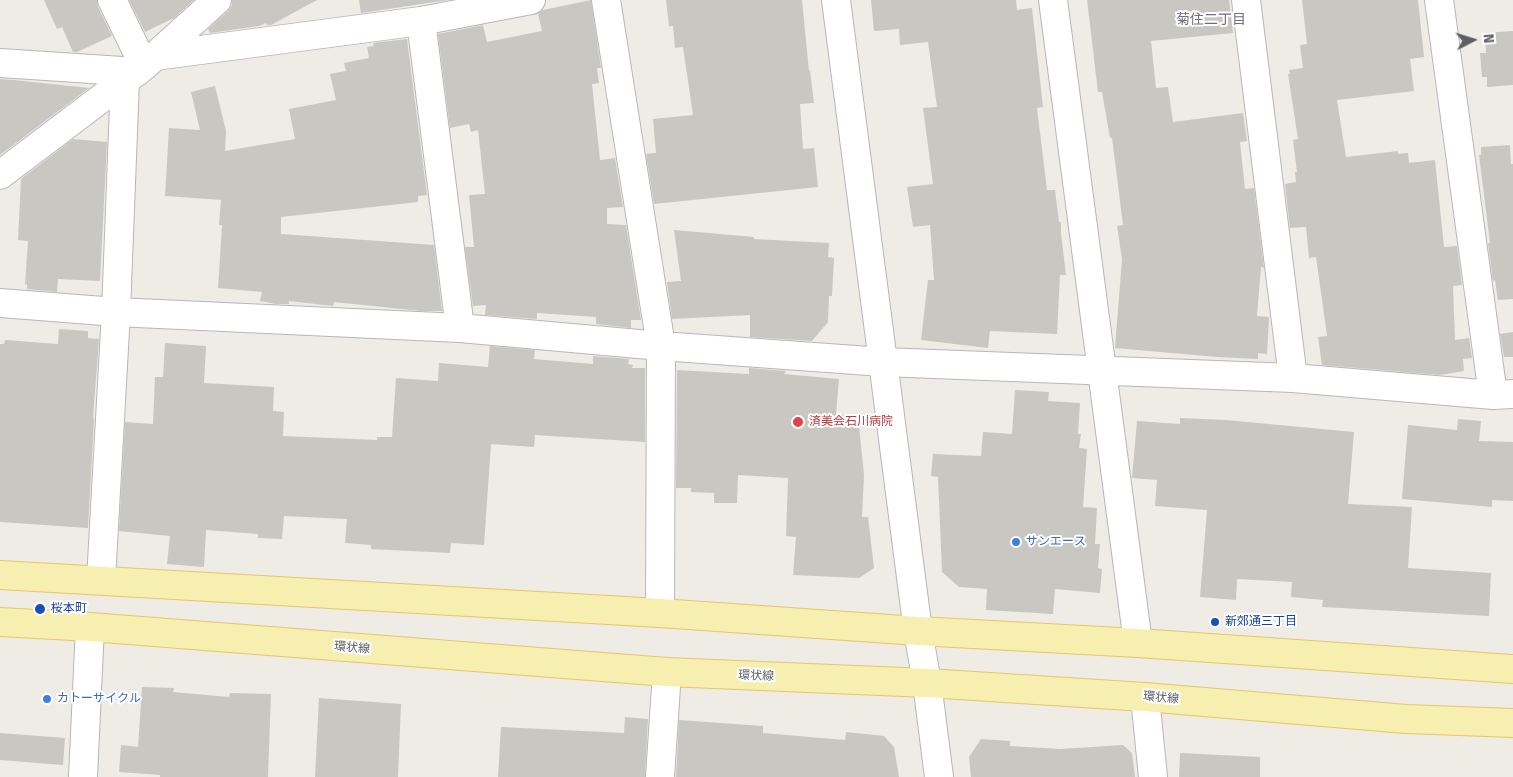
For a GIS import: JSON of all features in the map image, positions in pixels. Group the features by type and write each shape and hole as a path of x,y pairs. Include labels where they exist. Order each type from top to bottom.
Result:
{"main road":[{"path":"0,575 660,613 1513,669"},
{"name":"環状線","path":"0,622 90,627 667,672 927,683 1145,697 1406,719 1513,723"}],"street":[{"path":"101,580 116,312 140,69 112,0"},
{"path":"0,175 140,69 217,0"},
{"path":"0,63 140,69 422,21 531,0"},
{"path":"606,0 661,346 660,613"},
{"path":"836,0 918,631 927,683 939,777"},
{"path":"1053,0 1138,643"},
{"path":"1246,0 1293,378"},
{"path":"0,303 116,312 460,328 661,346 883,362 1293,378 1503,394 1439,0"},
{"path":"422,21 460,328"},
{"path":"83,777 90,627"},
{"path":"660,777 667,672"},
{"path":"1145,697 1154,777"}],"building":[{"path":"44,0 97,0 98,7 112,36 77,52 73,52 62,27 57,29"},
{"path":"129,0 194,0 174,18 145,32"},
{"path":"232,0 317,0 271,25 266,23 259,26 210,33 208,29 228,11 232,5"},
{"path":"359,0 448,0 361,13"},
{"path":"591,0 601,68 597,68 599,83 592,84 600,160 615,158 623,207 607,208 607,224 626,225 641,320 631,320 631,328 596,324 596,317 537,313 537,319 485,315 486,305 473,306 465,247 474,247 469,195 485,194 478,130 471,132 469,124 450,128 438,34 483,25 487,42 542,31 538,13 543,10"},
{"path":"666,0 802,0 814,103 800,104 803,149 814,148 818,187 654,204 646,154 656,153 653,119 693,115 683,47 675,48 673,26 669,26"},
{"path":"871,0 1016,0 1017,10 1032,8 1043,107 1037,108 1047,190 1055,190 1059,222 1061,222 1066,275 1060,275 1057,334 990,331 988,348 921,340 928,280 934,280 930,225 913,227 907,187 933,184 923,108 937,107 928,42 900,45 899,29 874,31"},
{"path":"1087,0 1229,0 1233,33 1151,41 1156,88 1168,87 1173,122 1243,113 1247,141 1240,142 1245,189 1254,188 1264,268 1261,267 1257,316 1269,317 1267,354 1258,353 1258,359 1115,348 1122,259 1117,226 1123,225 1112,138 1110,138 1102,92 1098,92"},
{"path":"1302,0 1418,0 1424,57 1410,59 1414,91 1337,100 1346,157 1398,151 1398,154 1408,153 1409,163 1435,160 1444,247 1457,246 1462,285 1453,286 1455,340 1469,338 1472,358 1463,359 1464,371 1440,375 1322,365 1318,337 1327,336 1316,257 1309,258 1306,227 1290,228 1285,184 1296,182 1295,172 1297,172 1293,140 1298,139 1288,74 1290,74 1289,70 1303,68 1300,45 1307,44"},
{"path":"1513,31 1513,85 1487,87 1487,77 1482,77 1480,53 1486,53 1485,33"},
{"path":"407,39 427,195 418,196 418,202 281,217 281,234 434,245 442,311 421,311 334,302 333,306 289,301 289,304 276,304 260,301 262,292 218,288 222,225 219,225 221,200 165,196 169,128 200,130 191,92 215,86 226,131 225,151 295,139 289,109 336,100 330,74 346,71 344,63 369,58 367,47 374,46 373,43"},
{"path":"0,79 14,80 89,88 0,155"},
{"path":"73,139 107,142 100,281 58,279 57,292 27,289 27,284 25,285 28,241 18,240 21,179"},
{"path":"1510,145 1511,164 1513,164 1513,299 1498,300 1495,280 1493,281 1488,243 1490,243 1479,155 1481,155 1481,147"},
{"path":"674,230 754,237 754,239 829,243 828,257 834,258 832,296 829,296 828,322 812,341 750,337 750,315 672,319 667,282 681,281"},
{"path":"59,329 88,331 88,338 99,339 88,528 0,522 0,344 4,344 5,340 58,344"},
{"path":"1513,332 1513,357 1504,357 1500,334"},
{"path":"165,343 206,346 204,383 274,387 273,411 284,412 283,436 377,440 377,437 392,437 396,378 438,381 439,363 488,367 490,346 535,350 534,359 593,364 593,356 629,359 628,364 633,365 632,368 645,368 645,442 535,435 534,447 491,444 484,545 451,543 450,553 371,549 371,545 345,543 347,519 284,516 282,539 258,538 258,534 206,530 204,567 167,564 170,536 119,531 125,422 153,424 155,377 163,377"},
{"path":"749,368 786,371 784,374 839,379 836,414 858,416 864,475 862,517 868,517 874,568 859,578 793,575 796,537 786,536 788,478 738,475 737,503 714,503 714,493 691,492 691,488 676,488 677,370 749,374"},
{"path":"1015,390 1049,392 1048,401 1080,403 1078,434 1081,434 1079,448 1087,449 1083,507 1097,508 1095,544 1100,544 1098,568 1102,569 1100,593 1055,589 1053,614 986,610 987,589 959,587 942,572 938,477 931,476 933,454 981,456 983,432 1012,434"},
{"path":"1180,418 1226,420 1354,432 1348,504 1412,507 1408,568 1491,573 1489,616 1322,607 1323,600 1291,597 1292,582 1237,579 1236,600 1200,597 1207,510 1155,506 1157,480 1132,478 1137,421 1180,424"},
{"path":"1458,419 1481,421 1479,441 1513,442 1513,501 1492,500 1492,507 1402,499 1408,425 1457,430"},
{"path":"142,687 174,688 173,692 229,697 230,693 271,694 268,777 160,777 160,775 119,772 121,745 138,747"},
{"path":"319,698 401,704 398,777 315,777"},
{"path":"625,717 648,719 645,777 498,777 501,727 624,733"},
{"path":"679,720 763,726 763,733 845,740 846,732 884,736 894,747 899,777 676,777"},
{"path":"0,733 65,738 63,765 0,760"},
{"path":"981,739 1010,741 1010,746 1060,749 1123,745 1132,753 1135,777 971,777 969,757"},
{"path":"1180,753 1260,757 1260,777 1179,777"}],"place":[{"name":"済美会石川病院","path":"798,422"},
{"name":"サンエース","path":"1016,542"},
{"name":"桜本町","path":"40,609"},
{"name":"新郊通三丁目","path":"1215,622"},
{"name":"カトーサイクル","path":"47,699"}],"district":[{"name":"菊住二丁目","path":"1211,20"}]}
